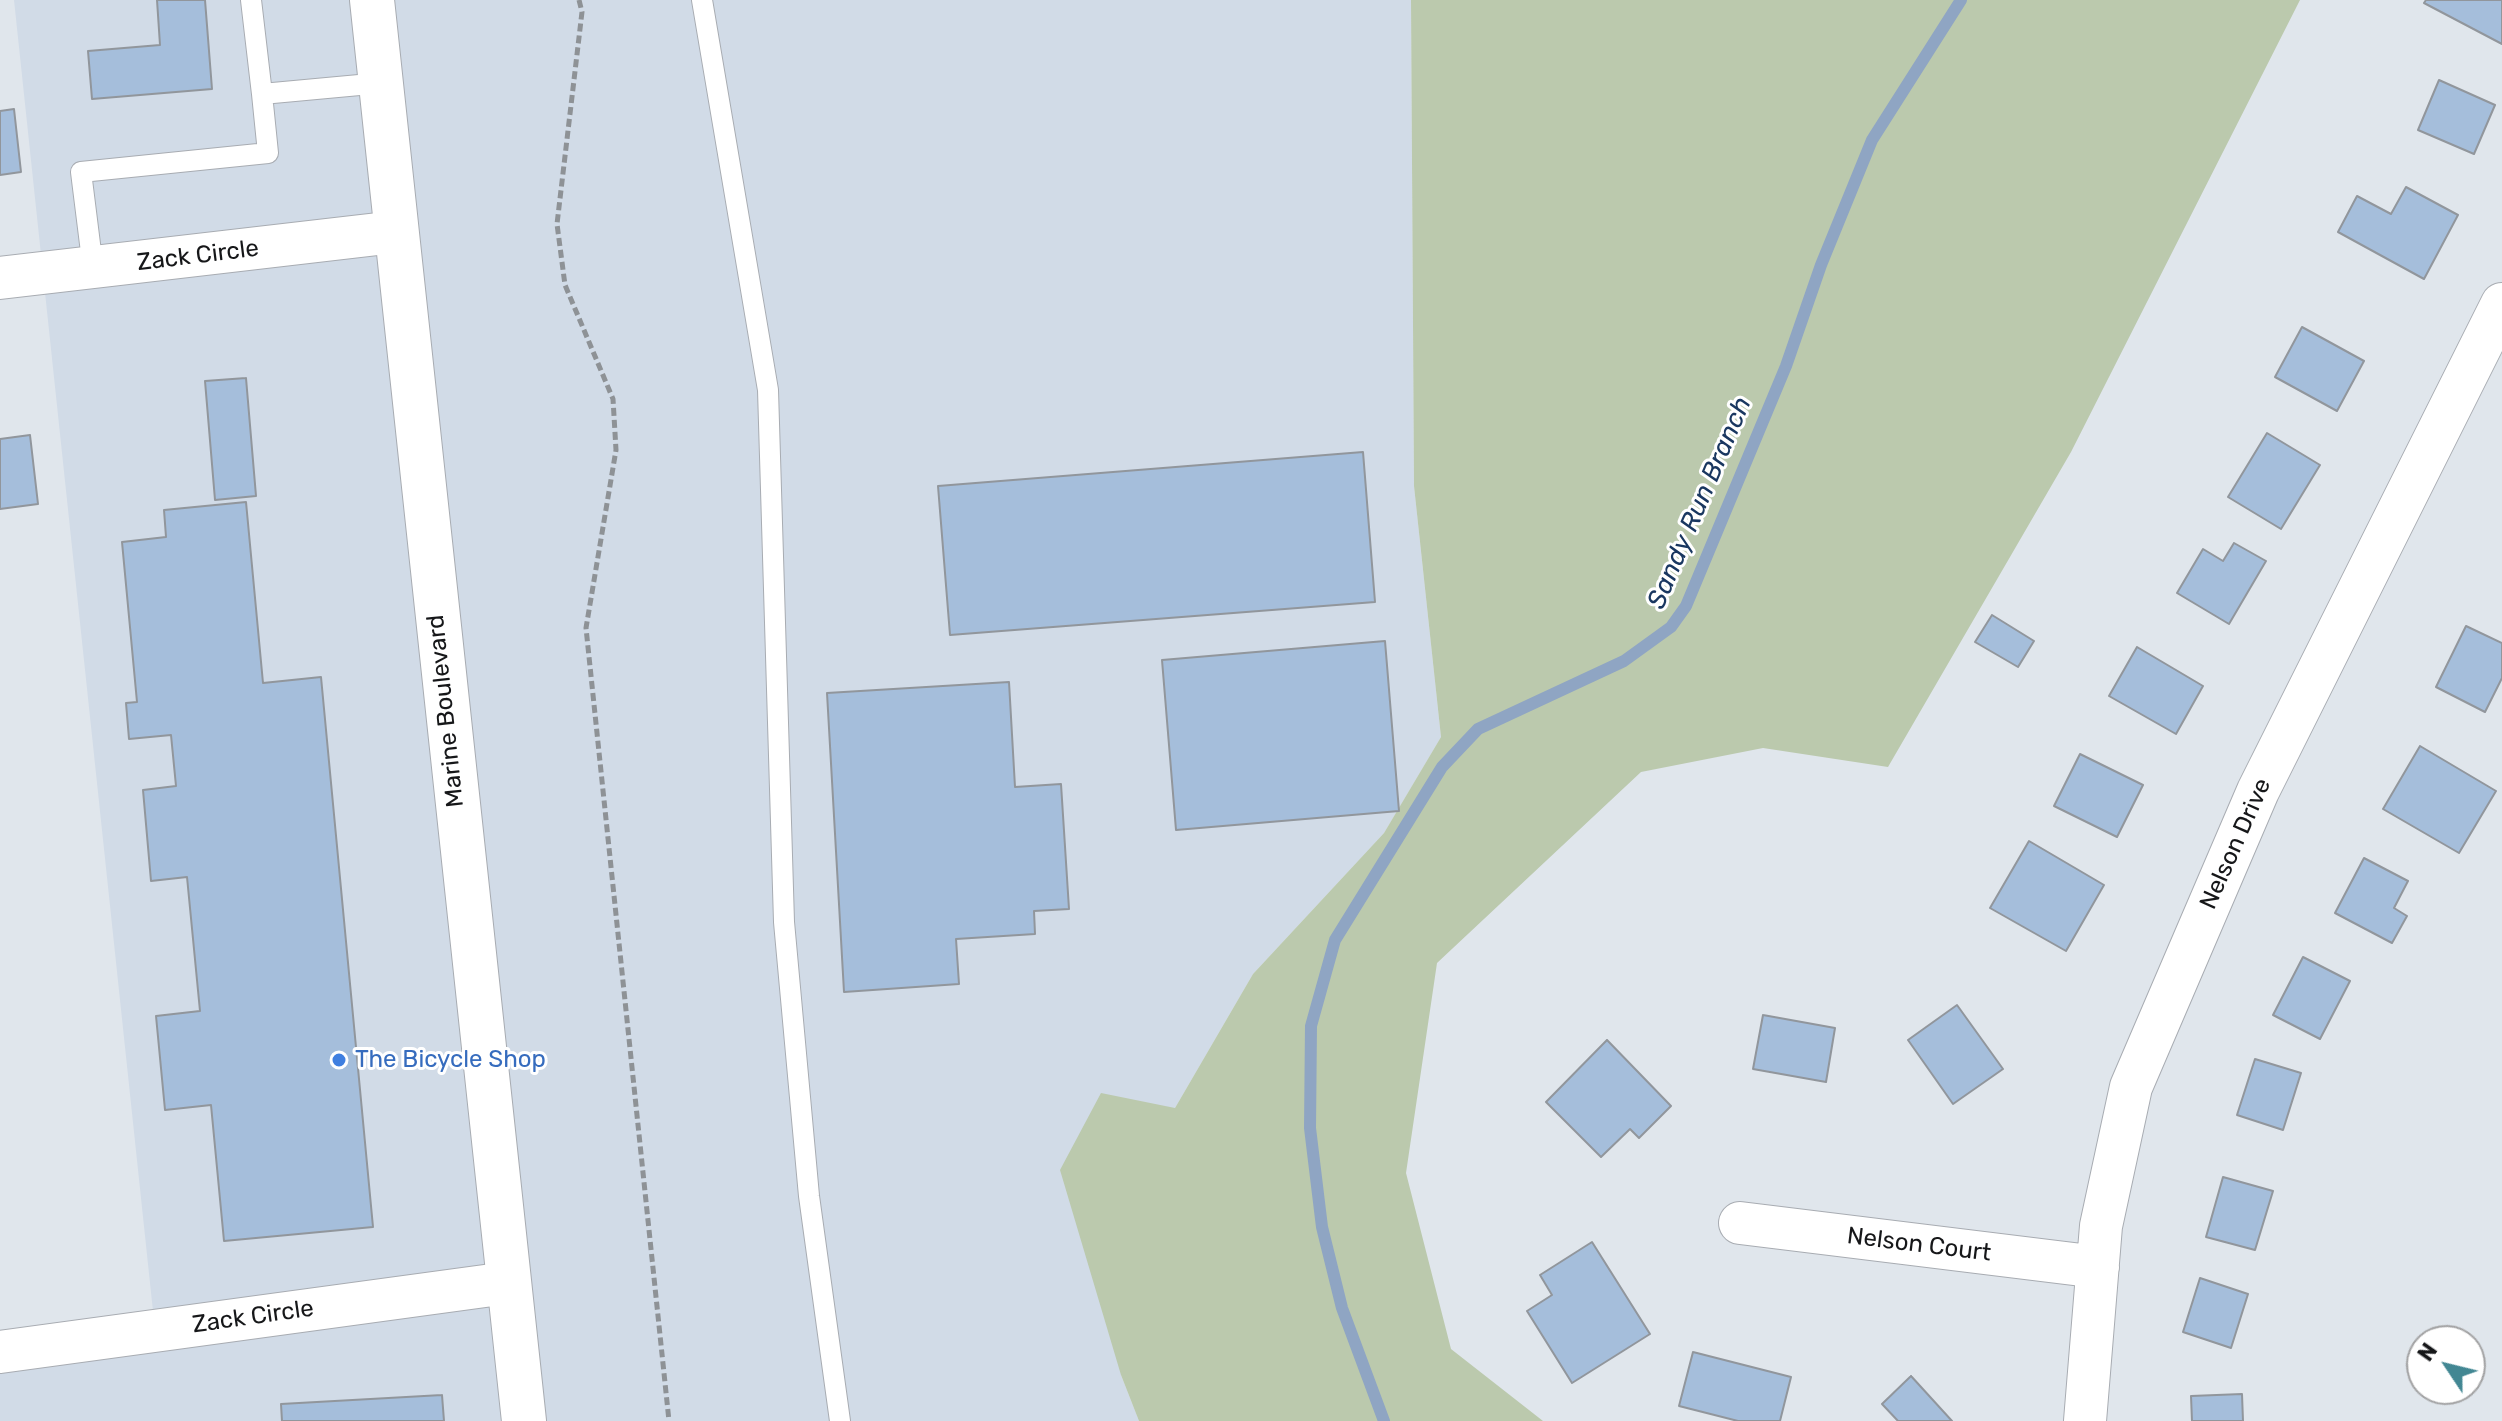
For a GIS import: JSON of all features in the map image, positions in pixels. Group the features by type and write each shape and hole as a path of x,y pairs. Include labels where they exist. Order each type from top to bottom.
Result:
{"main road":[{"name":"Marine Boulevard","path":"372,0 524,1421"}],"street":[{"name":"Zack Circle","path":"0,278 395,232"},
{"name":"Nelson Drive","path":"2085,1421 2101,1226 2131,1087 2258,791 2498,322"},
{"name":"Nelson Court","path":"1740,1223 2098,1267"},
{"name":"Zack Circle","path":"0,1352 507,1283"}],"lane":[{"path":"93,268 81,172 268,153 251,0"},
{"path":"702,0 768,390 784,922 809,1196 840,1421"},
{"path":"262,94 381,83"}],"path":[{"path":"579,0 582,12 557,224 565,285 613,399 616,450 586,628 669,1421"}],"shaded area":[{"path":"14,0 1411,0 1414,486 1441,737 1384,833 1253,974 1175,1108 1121,1375 1139,1421 0,1421 0,1352 155,1330"}],"green space":[{"path":"1411,0 2300,0 2071,452 1888,767 1763,748 1641,772 1437,963 1406,1173 1451,1349 1543,1421 1139,1421 1121,1375 1060,1170 1101,1093 1175,1108 1253,974 1384,833 1441,737 1414,486"}],"building":[{"path":"157,0 205,0 212,89 92,99 88,51 160,45"},
{"path":"2426,0 2502,0 2502,44 2424,3"},
{"path":"2439,80 2495,105 2474,154 2418,130"},
{"path":"14,109 21,172 0,175 0,111"},
{"path":"2406,187 2458,215 2424,279 2338,232 2357,196 2391,214"},
{"path":"2302,327 2364,361 2337,411 2275,377"},
{"path":"246,378 256,496 215,500 205,381"},
{"path":"2267,433 2320,465 2281,529 2228,497"},
{"path":"30,435 38,504 0,509 0,439"},
{"path":"1363,452 1375,602 950,635 938,486"},
{"path":"246,502 263,683 321,677 373,1227 224,1241 211,1105 165,1110 156,1016 200,1011 187,877 151,881 143,790 176,786 171,735 129,739 126,703 137,702 122,542 166,537 164,510"},
{"path":"2234,543 2266,561 2229,624 2177,593 2203,549 2223,561"},
{"path":"1992,615 2034,641 2018,667 1975,642"},
{"path":"2466,626 2502,643 2502,678 2485,712 2436,687"},
{"path":"1385,641 1399,811 1176,830 1162,660"},
{"path":"2137,647 2203,686 2176,734 2109,696"},
{"path":"1009,682 1015,787 1061,784 1069,909 1034,911 1035,934 956,939 959,984 844,992 827,693"},
{"path":"2420,746 2496,791 2459,853 2383,809"},
{"path":"2080,754 2143,785 2117,837 2054,806"},
{"path":"2029,841 2104,885 2066,951 1990,908"},
{"path":"2364,858 2408,881 2394,908 2407,916 2392,943 2335,913"},
{"path":"2303,957 2350,981 2320,1039 2273,1015"},
{"path":"1957,1005 2003,1069 1953,1104 1908,1040"},
{"path":"1763,1015 1835,1028 1826,1082 1753,1069"},
{"path":"1607,1040 1671,1106 1639,1138 1630,1129 1601,1157 1546,1102"},
{"path":"2255,1059 2301,1073 2283,1130 2237,1115"},
{"path":"2223,1177 2273,1191 2255,1250 2206,1237"},
{"path":"1592,1242 1650,1334 1572,1383 1527,1311 1552,1295 1540,1275"},
{"path":"2200,1278 2248,1294 2231,1348 2183,1332"},
{"path":"1693,1352 1791,1377 1780,1421 1738,1421 1679,1406"},
{"path":"1911,1376 1952,1421 1898,1421 1882,1404"},
{"path":"2242,1394 2243,1421 2192,1421 2191,1396"},
{"path":"442,1395 444,1421 282,1421 281,1404"}],"waterway":[{"name":"Sandy Run Branch","path":"1384,1421 1342,1308 1322,1227 1310,1128 1311,1026 1335,940 1442,767 1478,729 1624,661 1671,627 1686,606 1786,366 1821,265 1872,140 1961,0"}],"place":[{"name":"The Bicycle Shop","path":"339,1060"}]}
